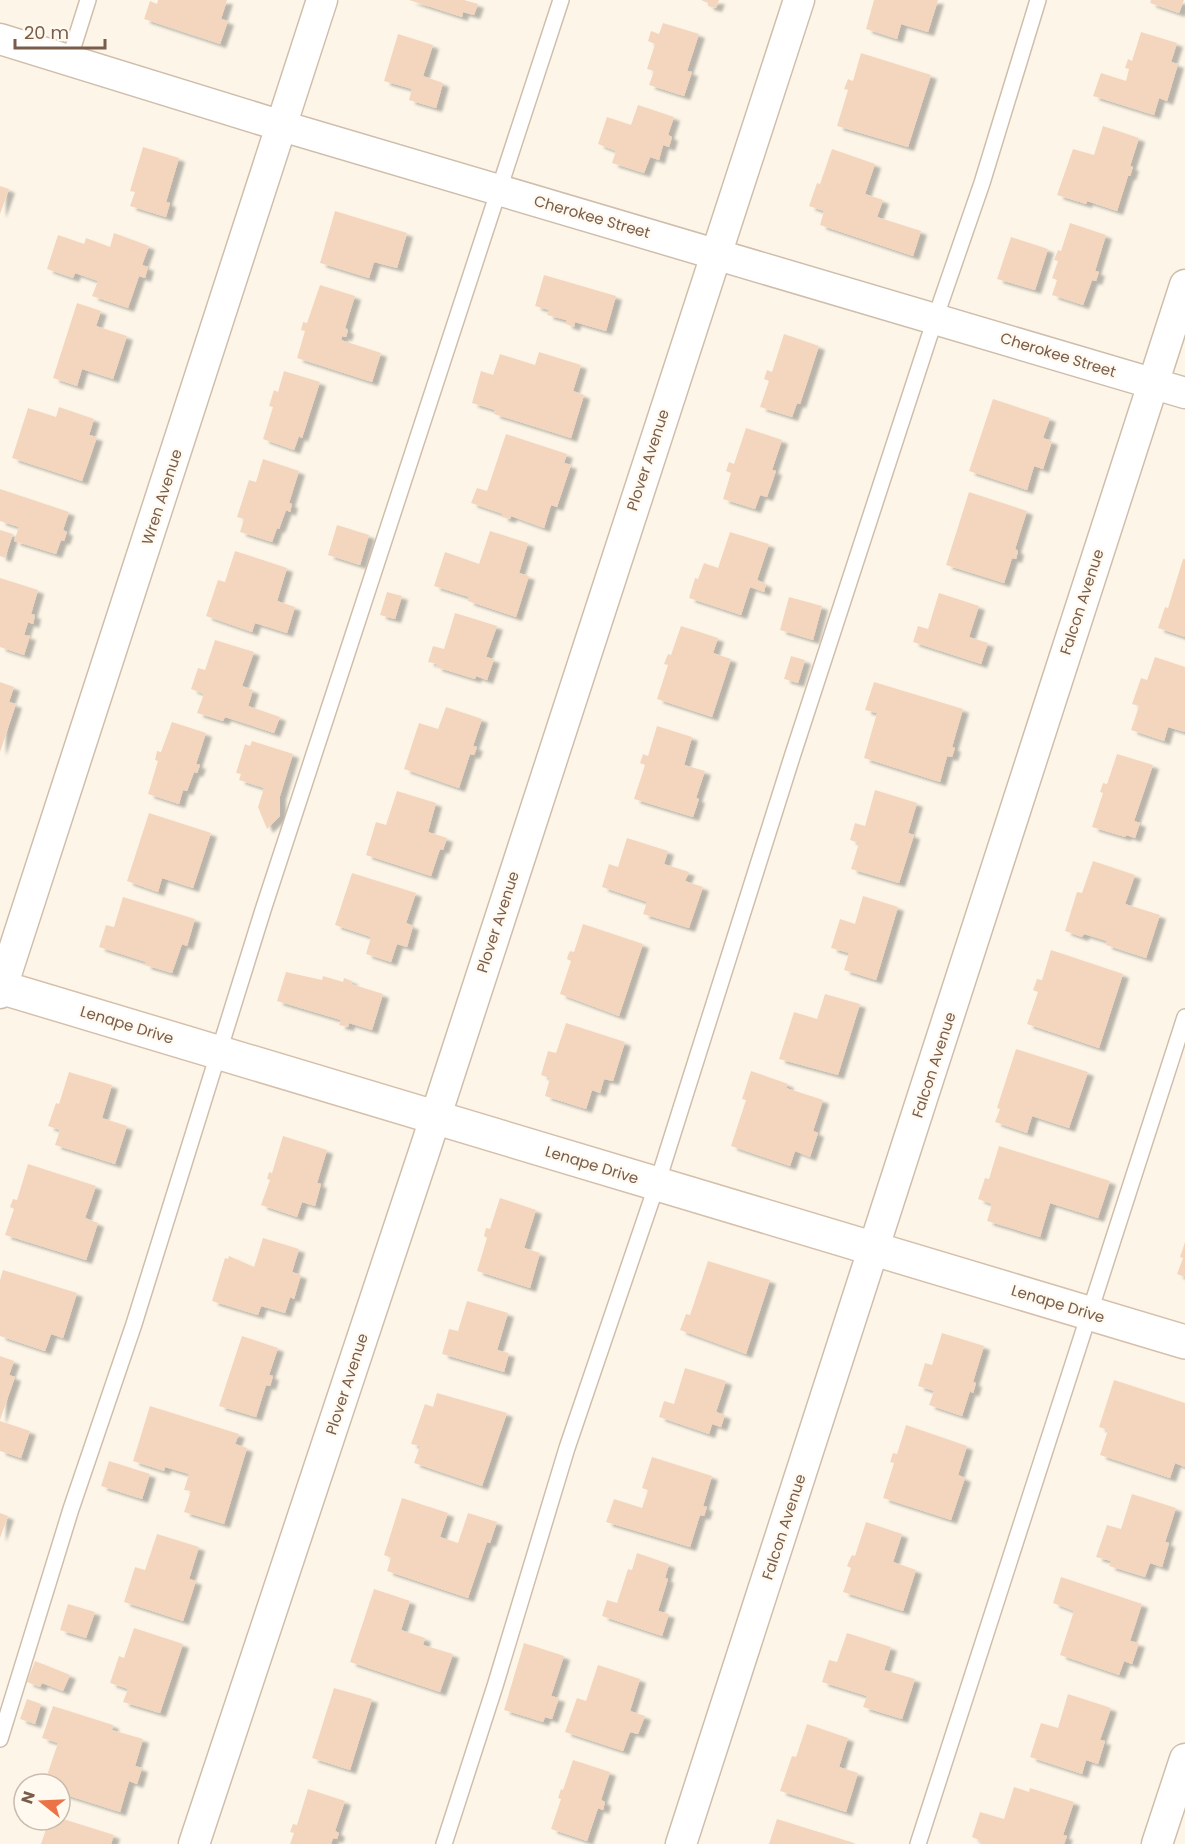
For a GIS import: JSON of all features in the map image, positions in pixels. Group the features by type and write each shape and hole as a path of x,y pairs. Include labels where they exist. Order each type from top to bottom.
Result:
{"street":[{"name":"Wren Avenue","path":"1,990 322,0"},
{"name":"Plover Avenue","path":"194,1844 435,1119 799,0"},
{"name":"Cherokee Street","path":"0,39 282,126 1185,393"},
{"name":"Falcon Avenue","path":"681,1844 1185,285"},
{"name":"Lenape Drive","path":"1,990 1185,1342"},
{"path":"1157,1844 1176,1818 1185,1759"}],"lane":[{"path":"69,60 88,0"},
{"path":"0,1739 71,1509 134,1324 315,749 561,0"},
{"path":"444,1844 495,1686 567,1448 657,1184 792,757 935,319 982,183 1038,0"},
{"path":"918,1844 1185,1017"}],"building":[{"path":"158,0 227,0 221,19 228,21 220,44 144,19 150,1 157,4"},
{"path":"409,0 464,0 478,4 474,15 463,12 462,17"},
{"path":"701,0 719,0 716,8 708,6 708,3"},
{"path":"874,0 938,0 928,32 901,24 897,39 866,29"},
{"path":"1151,0 1184,0 1179,13 1150,3"},
{"path":"663,23 699,34 687,71 692,72 684,96 649,85 654,71 647,69 655,44 648,41 651,31 659,34"},
{"path":"1141,32 1177,43 1171,62 1178,64 1167,101 1159,98 1154,115 1093,96 1101,73 1126,81 1129,69 1125,68 1128,59 1132,61"},
{"path":"398,34 433,45 423,76 443,83 436,108 409,100 412,89 384,81"},
{"path":"861,53 931,75 908,147 837,126 848,90 844,89 848,79 853,81"},
{"path":"638,105 674,117 668,135 672,137 669,147 663,145 659,160 650,157 644,173 612,163 616,151 598,144 607,117 631,125"},
{"path":"1103,126 1139,138 1130,166 1133,167 1117,211 1087,201 1086,204 1057,195 1073,149 1094,155"},
{"path":"143,147 179,158 166,202 170,203 166,217 130,206 135,192 130,191"},
{"path":"832,149 875,164 865,194 883,200 877,217 921,231 913,256 820,225 824,211 809,206 817,183 820,184"},
{"path":"0,186 9,189 0,214"},
{"path":"335,211 407,233 397,268 374,262 369,278 320,263"},
{"path":"1070,223 1106,235 1095,271 1099,272 1096,281 1092,280 1083,305 1052,295 1057,280 1052,278 1058,261 1054,260 1058,250 1061,251"},
{"path":"114,233 149,246 142,265 148,267 145,278 139,276 128,308 92,296 98,281 75,273 73,278 47,269 58,235 84,244 86,238 110,247"},
{"path":"1011,237 1048,249 1035,290 997,279"},
{"path":"544,275 616,296 606,331 575,322 574,327 566,324 566,320 547,315 549,310 535,306"},
{"path":"320,285 355,296 345,328 348,330 346,337 342,336 341,340 381,353 372,382 297,358 305,331 301,330 303,322 307,323"},
{"path":"77,303 101,311 96,326 127,336 113,379 82,369 77,386 53,378"},
{"path":"784,334 819,346 800,404 797,403 792,417 760,407 769,381 764,379 767,370 772,372"},
{"path":"539,352 581,365 573,391 584,395 571,438 494,414 495,410 472,403 481,371 493,375 500,354 535,365"},
{"path":"284,371 320,382 302,438 299,436 294,450 263,439 273,407 269,406 274,390 278,392"},
{"path":"993,399 1050,418 1043,438 1052,441 1043,469 1034,466 1027,490 969,471"},
{"path":"59,407 94,419 89,435 97,437 82,481 12,458 28,408 56,417"},
{"path":"746,428 782,440 772,470 776,471 767,497 760,495 755,509 723,499 731,473 726,471 729,462 734,464"},
{"path":"506,434 567,454 564,463 571,465 557,507 551,505 544,528 511,516 510,519 502,517 503,514 471,503 477,488 487,491"},
{"path":"263,459 299,471 289,503 292,504 290,512 286,510 272,542 240,532 244,519 237,517 249,480 256,482"},
{"path":"0,489 69,512 63,530 67,532 56,554 14,541 19,527 0,521"},
{"path":"969,492 1027,511 1015,549 1018,551 1016,559 1012,558 1004,583 946,565"},
{"path":"337,525 369,535 360,565 328,555"},
{"path":"0,530 13,534 5,558 0,556"},
{"path":"490,531 528,543 519,573 529,576 516,617 468,601 469,597 434,586 445,552 479,564"},
{"path":"730,532 769,544 757,580 766,584 764,592 750,587 741,615 689,598 695,578 698,579 704,563 718,568"},
{"path":"235,551 287,568 277,601 295,607 287,633 255,623 252,632 206,616 218,580 225,582"},
{"path":"1183,559 1185,559 1185,637 1158,628 1165,607 1168,608"},
{"path":"0,578 38,590 31,614 35,615 33,624 28,622 24,635 30,636 24,655 0,647"},
{"path":"387,592 402,596 395,619 380,615"},
{"path":"939,593 979,606 969,637 988,643 981,664 913,642 918,626 928,629"},
{"path":"789,597 822,606 813,640 780,630"},
{"path":"455,613 497,626 486,657 494,659 487,680 476,676 475,679 436,667 437,664 428,662 433,646 444,649"},
{"path":"681,626 718,638 713,653 731,659 712,717 657,699 668,665 664,664 668,654 671,655"},
{"path":"215,640 254,652 242,686 253,690 248,706 280,717 274,733 225,717 223,721 197,713 204,694 191,689 198,668 205,670"},
{"path":"791,656 805,660 798,683 784,679"},
{"path":"1155,657 1185,667 1185,732 1168,727 1164,741 1131,730 1139,706 1132,704 1141,678 1147,680"},
{"path":"0,682 14,687 9,702 16,704 0,752"},
{"path":"874,682 963,709 952,747 955,748 952,757 947,756 940,782 864,758 877,713 865,710"},
{"path":"446,707 482,719 473,746 477,747 474,755 470,754 459,788 404,769 419,723 438,729"},
{"path":"172,722 206,733 196,764 200,765 197,773 194,772 187,791 183,790 179,804 148,794 158,761 155,760 157,751 161,752"},
{"path":"657,726 692,737 684,765 705,771 696,798 699,799 693,817 634,799 645,765 640,763 643,754 648,756"},
{"path":"252,741 293,754 280,796 280,816 267,829 258,807 264,788 239,780 241,774 236,773 245,744 250,746"},
{"path":"1117,754 1153,765 1134,821 1140,823 1135,838 1092,827 1103,793 1100,792 1103,783 1107,784"},
{"path":"875,790 917,803 908,833 914,835 899,883 851,869 859,843 850,840 855,823 865,826"},
{"path":"397,791 436,803 428,832 447,838 443,850 440,849 431,876 366,855 376,822 386,825"},
{"path":"149,813 211,833 193,888 162,878 158,892 127,881"},
{"path":"627,838 668,851 664,864 689,872 685,881 703,887 689,928 643,914 647,902 602,887 609,864 618,867"},
{"path":"1093,861 1135,875 1125,904 1160,915 1146,958 1106,945 1107,941 1084,934 1082,937 1065,931 1077,892 1082,893"},
{"path":"352,873 416,893 406,923 413,926 407,947 397,944 391,962 366,954 371,937 335,925"},
{"path":"863,896 898,907 876,980 844,970 849,953 831,948 840,919 855,924"},
{"path":"123,897 195,919 187,946 182,944 172,973 99,947 106,925 114,927"},
{"path":"583,924 643,944 619,1016 560,994 571,961 567,959 568,955 570,951 574,952"},
{"path":"1051,950 1123,974 1099,1048 1027,1024 1038,992 1033,990 1037,979 1042,980"},
{"path":"286,972 322,980 323,976 343,982 344,978 352,981 351,984 383,994 372,1030 349,1023 348,1027 339,1025 341,1020 277,1001"},
{"path":"825,994 860,1004 838,1075 779,1059 794,1012 817,1019"},
{"path":"566,1023 625,1042 613,1081 604,1079 600,1093 592,1090 586,1109 545,1096 550,1078 541,1075 548,1051 556,1053"},
{"path":"1016,1049 1088,1072 1069,1128 1032,1116 1027,1133 995,1122 1000,1109 997,1108"},
{"path":"751,1071 788,1084 786,1088 823,1100 813,1131 818,1133 810,1157 795,1151 790,1166 731,1146 746,1100 742,1099"},
{"path":"69,1072 112,1085 102,1118 127,1126 115,1164 55,1145 60,1130 48,1126 56,1103 59,1104"},
{"path":"283,1136 327,1150 317,1183 321,1184 315,1206 302,1202 297,1217 261,1205 270,1180 267,1179 269,1172 272,1173"},
{"path":"999,1146 1110,1181 1098,1218 1050,1203 1040,1237 987,1221 992,1204 978,1199 985,1178 989,1179"},
{"path":"28,1164 96,1186 85,1218 98,1223 86,1260 5,1235 14,1209 10,1207 13,1199 17,1200"},
{"path":"500,1198 536,1210 524,1248 540,1253 530,1288 477,1271 487,1238 484,1236 486,1228 490,1229"},
{"path":"263,1238 299,1249 292,1272 301,1275 294,1299 290,1297 285,1313 261,1306 258,1315 212,1301 225,1258 228,1259 229,1256 254,1267"},
{"path":"1185,1242 1185,1277 1177,1274 1183,1258 1180,1257"},
{"path":"708,1261 770,1280 746,1354 680,1330 686,1314 690,1315"},
{"path":"3,1270 77,1293 63,1338 51,1334 45,1351 0,1336 0,1280"},
{"path":"467,1301 508,1313 497,1350 509,1353 504,1372 442,1354 449,1329 458,1331"},
{"path":"942,1333 984,1346 973,1382 976,1383 973,1393 970,1391 962,1416 929,1405 934,1391 918,1386 925,1363 932,1365"},
{"path":"242,1336 278,1348 269,1375 273,1376 270,1386 266,1385 256,1417 219,1406"},
{"path":"0,1356 14,1361 9,1375 15,1377 0,1420"},
{"path":"685,1368 726,1381 716,1412 725,1415 721,1427 712,1424 709,1434 659,1417 664,1401 674,1404"},
{"path":"1114,1380 1185,1403 1185,1467 1175,1463 1170,1478 1100,1455 1108,1430 1099,1427"},
{"path":"437,1393 507,1413 482,1486 414,1463 420,1446 411,1444 425,1404 433,1407"},
{"path":"150,1406 239,1434 235,1444 247,1448 224,1524 184,1512 191,1491 184,1490 189,1474 165,1467 164,1471 133,1461"},
{"path":"0,1421 30,1431 21,1458 0,1451"},
{"path":"906,1425 967,1446 958,1475 965,1478 951,1520 883,1498 894,1463 890,1462 893,1453 897,1454"},
{"path":"652,1457 712,1476 703,1506 707,1507 704,1516 700,1515 690,1547 606,1522 614,1499 642,1508 648,1490 642,1488"},
{"path":"109,1461 150,1474 142,1499 101,1486"},
{"path":"1132,1494 1176,1508 1165,1542 1169,1543 1162,1567 1150,1563 1145,1577 1109,1566 1111,1561 1096,1557 1107,1525 1121,1529"},
{"path":"402,1498 448,1513 440,1537 458,1543 468,1513 497,1522 490,1543 487,1542 468,1598 387,1571 391,1558 384,1555"},
{"path":"0,1513 8,1516 0,1538"},
{"path":"866,1522 902,1534 893,1562 916,1570 903,1611 843,1592 851,1568 847,1566 852,1555 855,1556"},
{"path":"157,1534 199,1547 189,1579 196,1581 183,1621 124,1602 135,1567 145,1570"},
{"path":"637,1553 669,1564 665,1578 668,1579 658,1611 669,1614 662,1636 602,1616 607,1600 617,1603 628,1569 632,1570"},
{"path":"1061,1577 1142,1604 1130,1641 1139,1643 1132,1664 1124,1661 1119,1675 1060,1655 1074,1611 1053,1603"},
{"path":"374,1589 410,1601 401,1630 425,1638 423,1645 453,1654 440,1692 350,1662"},
{"path":"68,1604 95,1612 86,1638 60,1630"},
{"path":"134,1628 183,1644 160,1713 123,1702 128,1689 110,1683 119,1656 124,1658"},
{"path":"847,1633 891,1647 884,1670 915,1679 902,1719 863,1707 867,1696 822,1682 829,1660 837,1662"},
{"path":"524,1643 564,1656 551,1696 559,1698 552,1719 545,1717 543,1722 504,1710"},
{"path":"35,1661 70,1675 63,1691 42,1683 40,1687 27,1682"},
{"path":"598,1665 640,1679 630,1711 645,1716 638,1734 630,1732 623,1751 565,1732 577,1698 586,1701"},
{"path":"334,1688 372,1699 350,1770 312,1758"},
{"path":"1068,1694 1111,1708 1100,1740 1105,1741 1098,1764 1086,1760 1082,1774 1030,1757 1041,1723 1058,1728"},
{"path":"27,1699 41,1704 35,1724 20,1719"},
{"path":"53,1706 113,1725 112,1730 143,1739 135,1766 142,1768 137,1784 129,1781 120,1812 72,1797 72,1772 48,1772 58,1743 42,1738"},
{"path":"807,1724 848,1738 839,1767 858,1773 846,1812 780,1791 792,1756 796,1757"},
{"path":"573,1760 610,1772 601,1800 605,1802 603,1810 598,1808 587,1841 551,1829 561,1799 558,1798"},
{"path":"1014,1787 1029,1792 1030,1788 1074,1802 1063,1835 1067,1836 1064,1844 980,1844 981,1841 972,1837 980,1812 1004,1819"},
{"path":"308,1789 345,1801 335,1831 339,1833 337,1839 333,1838 331,1844 290,1844 294,1833 290,1832 293,1824 297,1825"},
{"path":"777,1819 854,1843 854,1844 769,1844"},
{"path":"72,1822 114,1835 111,1844 41,1844 45,1832 72,1832"}]}
